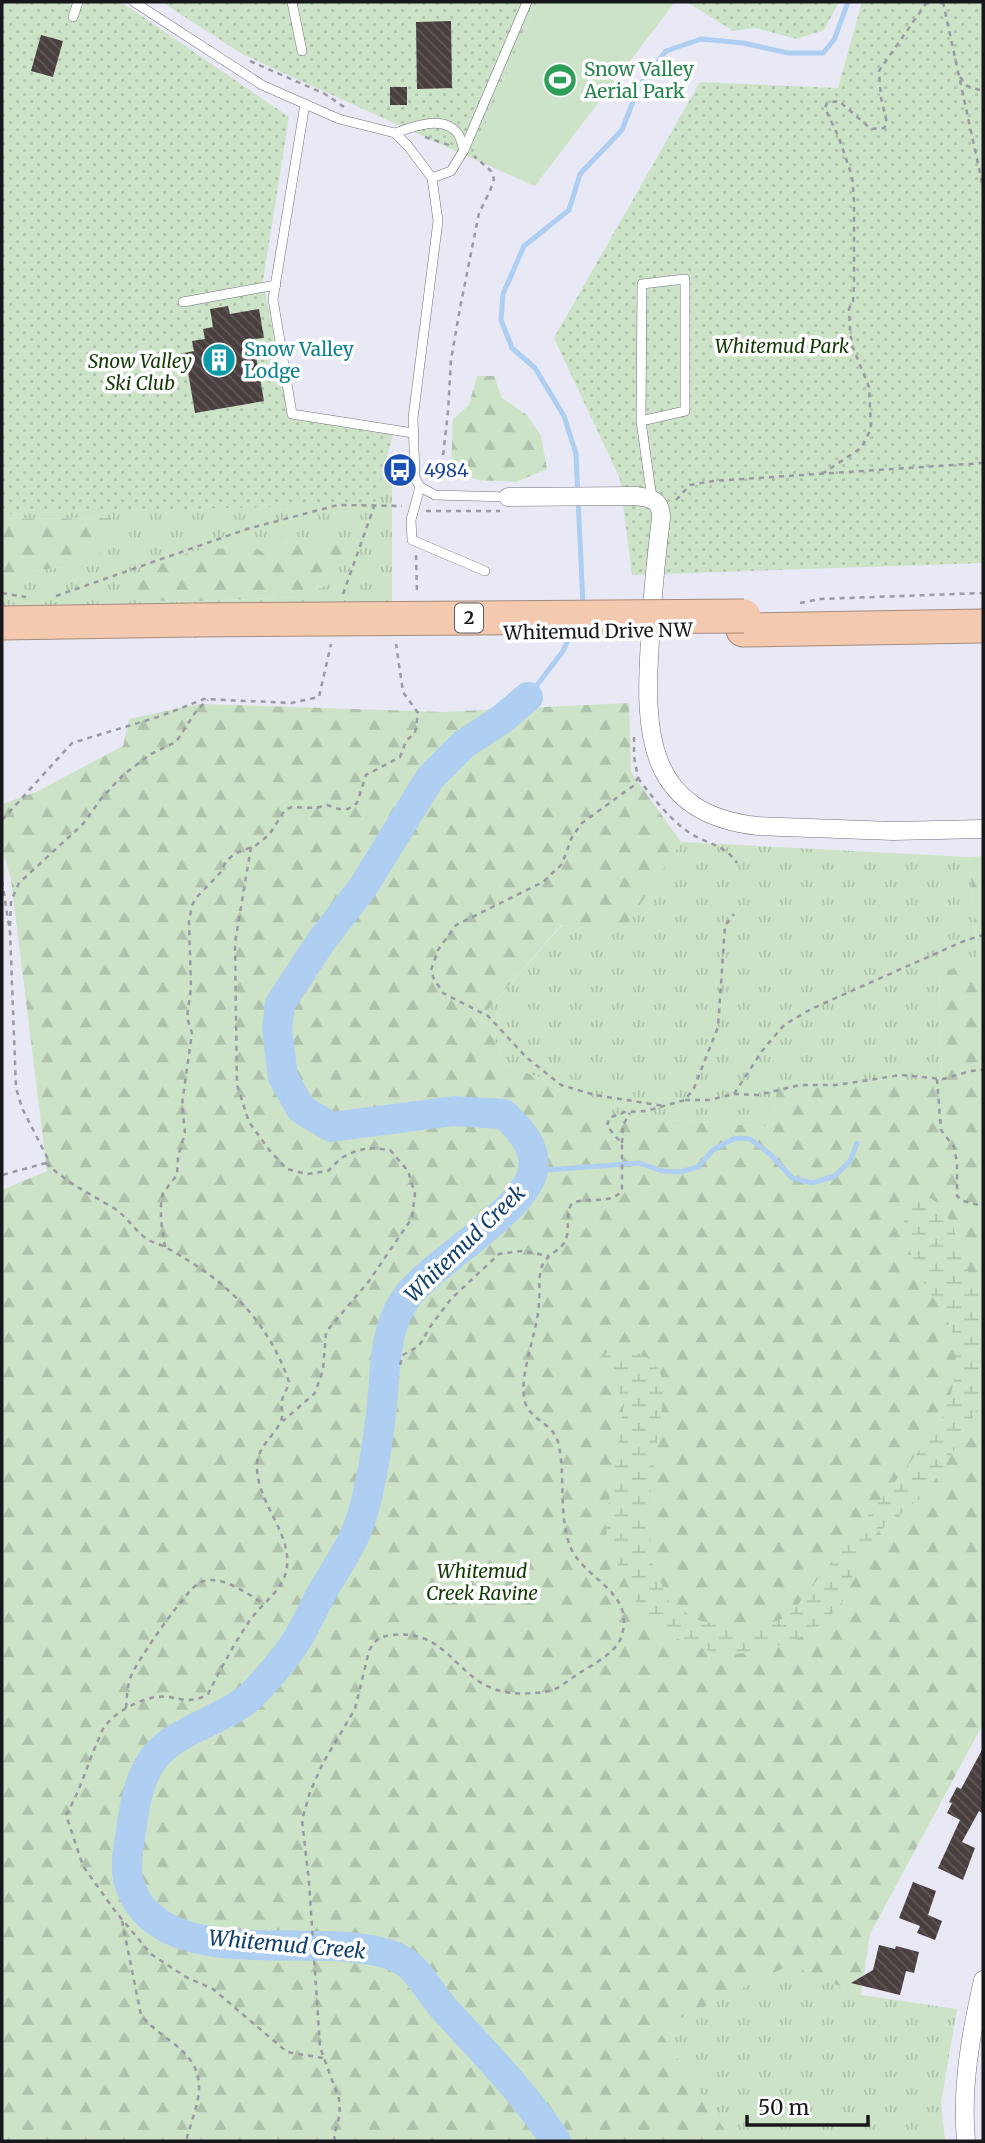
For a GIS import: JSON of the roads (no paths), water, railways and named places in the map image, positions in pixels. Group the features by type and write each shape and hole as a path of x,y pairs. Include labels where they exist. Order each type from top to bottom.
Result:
{"highway":[{"name":"Whitemud Drive NW","path":"743,623 983,614"},
{"name":"Whitemud Drive NW","path":"2,623 193,628 743,623 983,626"},
{"name":"Whitemud Drive NW","path":"2,640 193,628"}],"street":[{"path":"508,504 644,497 661,509 647,692 650,732 656,757 666,777 677,791 702,811 739,824 893,831 983,829"},
{"path":"966,2141 966,2078 983,1980"}],"lane":[{"path":"73,18 78,2"},
{"path":"134,2 262,86 339,119 399,132 435,123 449,127 457,133 464,149"},
{"path":"292,2 302,51"},
{"path":"432,178 452,171 464,149 527,2"},
{"path":"305,104 273,299 292,414 413,433"},
{"path":"399,132 432,178 438,221 414,408 415,478 421,487 435,495 508,504"},
{"path":"641,421 685,411 685,279 642,284 641,421 644,497"},
{"path":"183,302 276,285"},
{"path":"421,487 411,520 412,540 485,571"}],"waterway":[{"name":"Whitemud Creek","path":"583,605 576,454 564,416 535,368 512,348 501,320 503,294 524,246 569,210 580,174 622,130 639,86 666,51 701,39 743,43 788,53 823,53 834,40 848,2"},
{"name":"Whitemud Creek","path":"528,697 563,651 574,627"},
{"name":"Whitemud Creek","path":"528,697 502,719 464,744 430,778 363,887 322,940 280,1004 277,1029 283,1077 301,1109 331,1127 454,1111 504,1114 530,1146 534,1161 533,1170 527,1185 515,1200 422,1281 400,1307 387,1352 371,1478 354,1536 297,1640 267,1679 238,1706 168,1744 148,1767 135,1807 127,1870 129,1882 146,1912 173,1931 208,1941 248,1945 367,1949 405,1962 518,2090 556,2141"},
{"path":"533,1171 639,1163 662,1171 680,1172 698,1167 713,1150 733,1139 742,1138 750,1139 771,1155 792,1178 812,1183 835,1176 850,1161 857,1143"}],"place":[{"name":"Snow Valley Aerial Park","path":"560,80"},
{"name":"Snow Valley Lodge","path":"219,360"},
{"name":"4984","path":"400,470"}],"park label":[{"name":"Whitemud Park","path":"782,346"},
{"name":"Snow Valley Ski Club","path":"140,372"},
{"name":"Whitemud Creek Ravine","path":"482,1582"}]}
